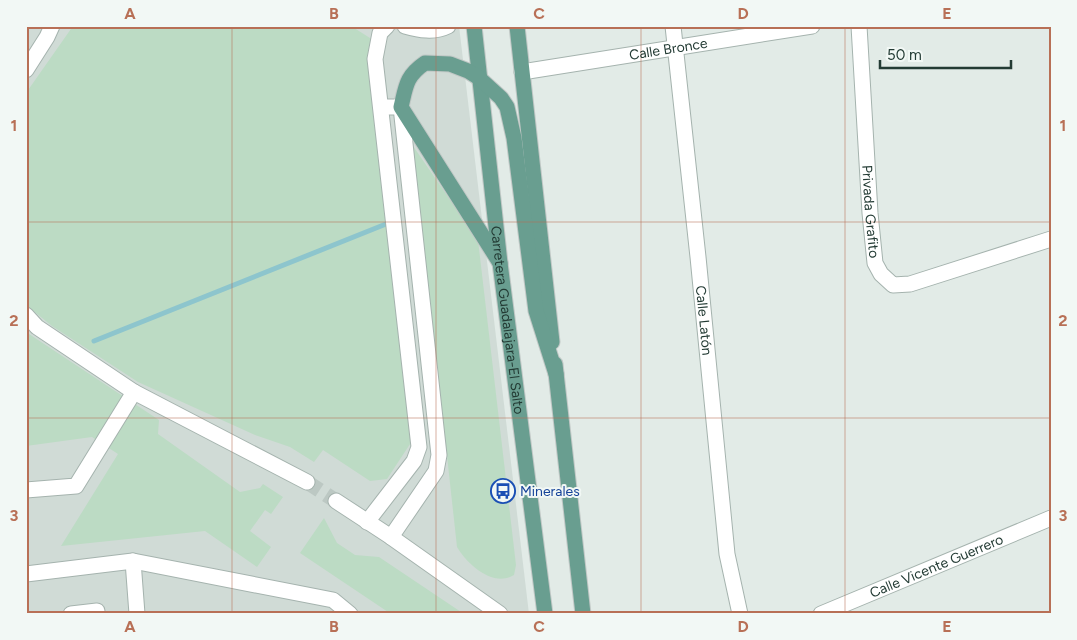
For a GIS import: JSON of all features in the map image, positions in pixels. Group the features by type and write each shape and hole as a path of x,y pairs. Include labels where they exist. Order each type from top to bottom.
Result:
{"main road":[{"name":"Carretera Guadalajara-El Salto","path":"474,26 500,263 545,614"},
{"path":"516,26 583,614"},
{"path":"500,263 401,107 406,83 411,75 425,63 450,64 468,71 479,78 501,98 510,116 536,311 556,374"}],"street":[{"path":"26,70 50,32 59,26"},
{"path":"405,26 430,31 448,26"},
{"name":"Calle Latón","path":"673,26 727,554 740,614"},
{"name":"Calle Bronce","path":"522,72 812,26"},
{"name":"Privada Grafito","path":"859,26 870,213 875,263 880,274 893,285 910,284 1051,239"},
{"path":"367,522 414,461 419,447 375,59 379,28"},
{"path":"380,108 401,107 439,455 436,471 391,537"},
{"path":"26,315 32,325 134,392 307,482"},
{"path":"26,490 76,486 134,392"},
{"path":"419,447 439,455"},
{"path":"336,501 391,537 500,614"},
{"name":"Calle Vicente Guerrero","path":"821,614 1051,518"},
{"path":"26,574 133,561 333,600 350,614"},
{"path":"133,561 137,614"},
{"path":"71,614 97,611"}],"shaded area":[{"path":"26,26 459,26 529,614 26,614"}],"green space":[{"path":"73,26 351,26 370,38 373,46 414,438 387,479 370,481 323,450 314,462 290,447 255,435 138,382 52,326 26,305 26,93"},
{"path":"413,146 478,240 516,565 514,575 506,578 489,576 481,572 461,554 457,547"},
{"path":"26,332 159,420 158,434 240,492 260,488 263,484 283,497 271,514 265,510 250,531 271,547 257,567 205,531 61,546 118,454 92,437 26,446"},
{"path":"324,518 337,543 355,555 379,557 464,614 391,614 300,553"}],"waterway":[{"path":"94,341 391,222"}],"tunnel":[{"path":"307,482 336,501"}],"place":[{"name":"Minerales","path":"503,491"}]}
